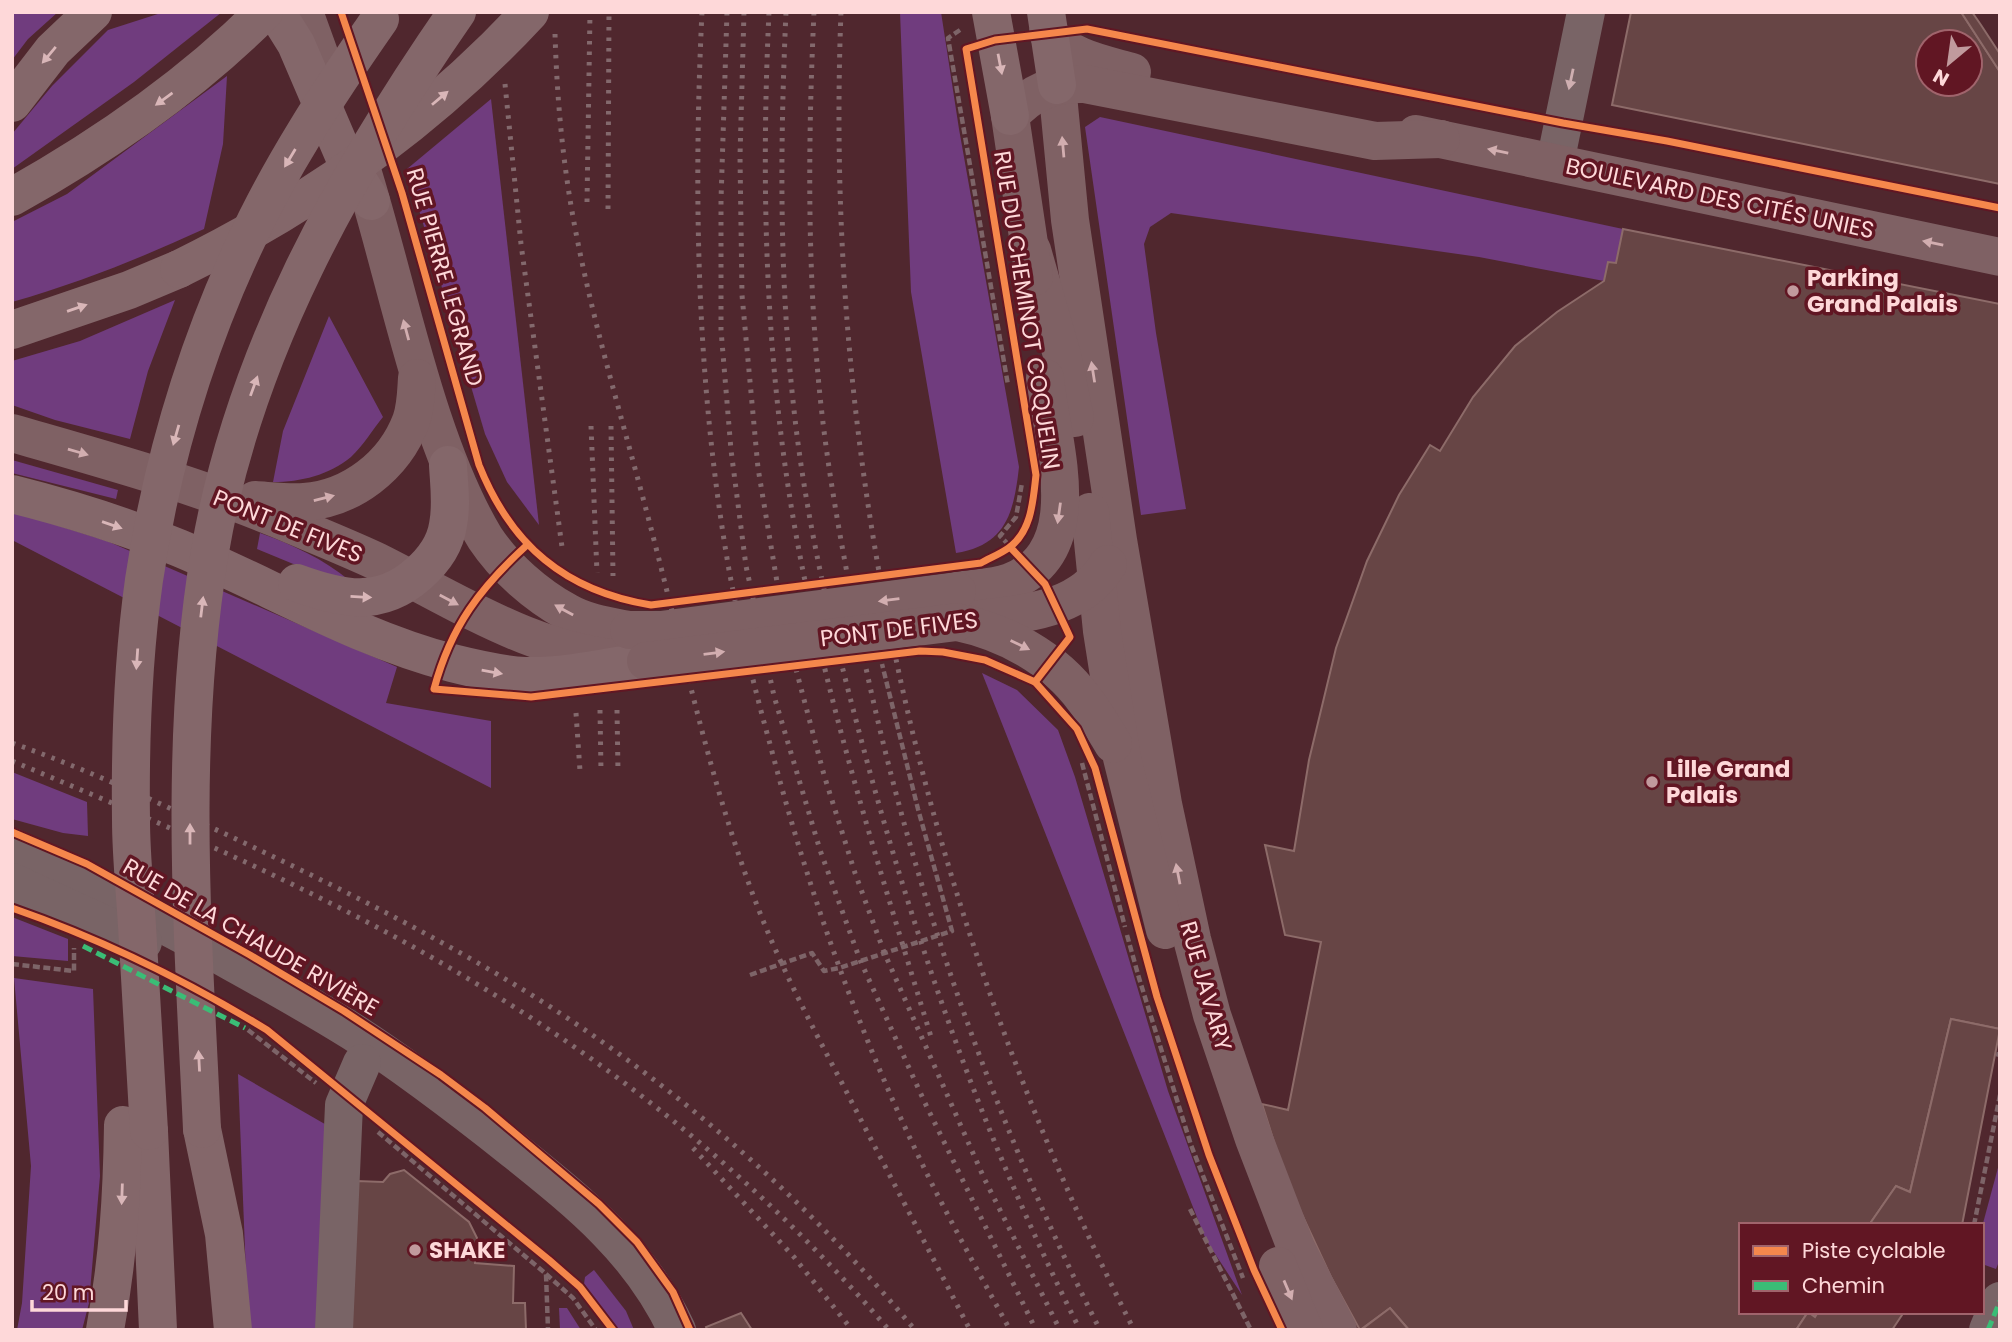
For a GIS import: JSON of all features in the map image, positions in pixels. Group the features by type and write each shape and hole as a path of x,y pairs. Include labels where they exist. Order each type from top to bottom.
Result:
{"highway":[{"path":"12,103 53,50 93,12"},
{"path":"12,197 126,127 217,57 264,12"},
{"path":"276,12 296,44 347,163 372,201"},
{"path":"158,1330 111,870 131,822 135,688 144,581 164,478 191,385 221,299 242,249 277,180 340,76 385,12"},
{"path":"206,1330 201,1228 202,1129 191,896 191,751 199,631 218,514 249,400 280,321 316,243 373,138 457,12"},
{"path":"12,330 109,297 179,269 255,231 338,177 452,88 530,12"},
{"path":"991,12 1010,116"},
{"path":"1047,22 1057,85"},
{"path":"178,548 217,556 329,593 372,598 387,594 412,580 436,556 448,524 448,465"},
{"path":"12,494 78,513 178,548 346,626 429,657 468,667 524,676 637,646"},
{"path":"105,1330 136,1128"},
{"path":"202,1129 224,1234 233,1330"}],"main road":[{"path":"304,12 372,201 417,371 448,465 486,538 506,564 533,589 569,614 589,621 637,646"},
{"name":"BOULEVARD DES CITÉS UNIES","path":"1047,22 1060,47 1132,72 2000,257"},
{"name":"BOULEVARD DES CITÉS UNIES","path":"1010,116 1030,96 1057,85 1085,84 1375,141 1441,139"},
{"path":"1057,85 1070,220 1113,560"},
{"name":"RUE DU CHEMINOT COQUELIN","path":"1010,116 1032,250 1046,392 1061,500 1058,523 1047,552 1017,554"},
{"name":"RUE DU CHEMINOT COQUELIN","path":"1032,250 1070,389 1083,462 1113,560"},
{"path":"185,484 255,500 278,502 305,502 332,497 354,488 389,459 403,438 411,422 415,404 417,371"},
{"name":"PONT DE FIVES","path":"12,433 185,484 277,519 376,562 505,629 553,645 621,660 661,630 957,607 1054,606 1069,601 1113,560"},
{"path":"957,607 1008,583 1017,554"},
{"name":"RUE JAVARY","path":"1017,554 1069,570 1113,560 1122,604 1118,627 1122,758 1154,891 1189,1015 1246,1184 1304,1330"},
{"name":"RUE JAVARY","path":"957,607 983,628 1031,650 1064,676 1084,698 1122,758"},
{"name":"RUE JAVARY","path":"1118,627 1163,804 1184,905 1209,1004 1254,1139 1296,1248 1338,1330"}],"street":[{"path":"1555,163 1586,12"},
{"name":"RUE DE LA CHAUDE RIVIÈRE","path":"18,861 161,950 257,1000 351,1088 446,1122 586,1238 624,1280 653,1330"},
{"name":"RUE DE LA CHAUDE RIVIÈRE","path":"18,861 159,922 353,1032 437,1090 529,1162 616,1240 631,1255 656,1289 677,1330"},
{"path":"334,1330 351,1088"},
{"path":"1988,1330 2000,1301"}],"path":[{"path":"750,975 812,953 824,971 839,968 952,931 881,660"},
{"path":"1078,753 1143,991 1191,1145 1244,1281"},
{"path":"12,964 74,971"},
{"path":"248,1030 351,1088 573,1298 596,1330"},
{"path":"316,1071 351,1088 438,1171"},
{"path":"1974,1223 2000,1095"},
{"path":"1191,1209 1251,1330"},
{"path":"546,1274 548,1330"}],"shaded area":[{"path":"12,12 58,12 28,39 12,60"},
{"path":"164,12 222,12 134,82 12,169 12,134 52,86 108,30"},
{"path":"900,12 941,12 1019,467 1014,498 1005,524 987,542 956,553 911,292"},
{"path":"227,76 223,144 204,229 110,269 12,302 12,222 67,194"},
{"path":"491,99 539,525 507,482 485,434 407,169"},
{"path":"1100,117 1623,229 1616,263 1608,262 1604,281 1479,257 1171,213 1150,227 1144,244 1186,509 1141,515 1085,127"},
{"path":"175,300 148,371 130,439 55,420 12,405 12,361 80,341"},
{"path":"329,316 383,417 360,448 333,469 294,481 273,482 283,431"},
{"path":"12,460 118,490 116,499 12,473"},
{"path":"12,511 107,541 397,667 386,703 491,721 491,788 12,540"},
{"path":"260,533 307,553 350,581 303,568 257,549"},
{"path":"982,673 1017,690 1058,730 1075,777 1168,1091 1242,1295 1206,1240"},
{"path":"12,772 87,802 88,836 63,833 12,819"},
{"path":"12,917 68,939 68,961 12,956"},
{"path":"14,978 93,989 100,1176 89,1303 82,1330 17,1330 22,1303 31,1166"},
{"path":"238,1074 330,1127 321,1330 251,1330 247,1299"},
{"path":"1999,1164 2000,1259 1996,1269 1984,1265 1983,1223"},
{"path":"594,1270 626,1311 634,1330 618,1330 584,1284 585,1277"},
{"path":"559,1308 567,1308 581,1330 560,1330"}],"building":[{"path":"1631,12 1961,12 1971,28 1914,28 1914,98 1984,98 1984,47 2000,72 2000,184 1612,105"},
{"path":"1961,12 1972,12 1983,28 1971,28"},
{"path":"1984,30 2000,54 2000,72 1984,47"},
{"name":"Lille Grand Palais","path":"1623,229 2000,304 2000,1029 1951,1019 1910,1192 1896,1186 1870,1223 1739,1223 1739,1314 1807,1314 1796,1330 1409,1330 1390,1308 1360,1330 1331,1277 1286,1180 1262,1104 1288,1110 1321,942 1285,935 1265,845 1294,851 1309,760 1336,648 1367,561 1399,495 1430,445 1440,451 1473,397 1515,346 1557,312 1604,281 1608,262 1616,263"},
{"path":"1951,1019 2000,1029 1962,1223 1870,1223 1896,1186 1910,1192"},
{"name":"SHAKE","path":"404,1170 469,1222 477,1238 475,1263 514,1266 513,1303 525,1303 526,1330 351,1330 357,1181 383,1182 390,1174"},
{"path":"1390,1308 1409,1330 1361,1330"},
{"path":"741,1313 752,1330 707,1330 706,1327"},
{"path":"1807,1314 1815,1317 1817,1314 1903,1314 1892,1330 1796,1330"}],"railway":[{"path":"587,202 590,12"},
{"path":"608,209 609,12"},
{"path":"702,12 698,222 704,362 718,501 729,570 758,701 803,859 862,1027 935,1190 1010,1330"},
{"path":"727,12 721,200 721,330 731,450 746,566 774,696 820,850 860,960 925,1103 1036,1330"},
{"path":"744,12 740,156 742,295 758,468 784,624 824,775 855,873 884,952 984,1178 1060,1330"},
{"path":"769,12 765,154 769,295 781,436 791,506 817,635 846,751 932,1040"},
{"path":"786,12 782,211 789,360 805,493 830,617 882,815 929,966 983,1114 1013,1187 1080,1330"},
{"path":"814,12 810,204 816,348 834,498 872,694 895,788 950,973 1019,1154 1100,1330"},
{"path":"841,12 840,184 850,355 871,524 903,690 945,854 998,1016 1061,1175 1134,1330"},
{"path":"555,34 564,158 584,272 702,731 729,825 762,918 790,981 970,1330"},
{"path":"505,84 521,244 562,547"},
{"path":"591,426 597,573"},
{"path":"611,426 613,576"},
{"path":"600,710 601,771"},
{"path":"617,710 618,772"},
{"path":"576,713 580,771"},
{"path":"12,743 134,792 289,864 433,938 538,999 642,1071 740,1150 831,1237 915,1330"},
{"path":"12,761 193,838 312,894 429,956 541,1025 596,1062 700,1143 798,1233 845,1280 889,1330"},
{"path":"693,1148 794,1257 852,1330"}],"marked path":[{"path":"83,946 245,1028"},
{"path":"1988,1330 2000,1301"}],"cycle path":[{"name":"RUE PIERRE LEGRAND","path":"341,12 402,193 479,465 492,493 507,519 525,541 567,576 620,598 651,605 981,563 1010,547 1023,532 1030,514 1036,475 966,49 995,40 1087,29 2000,208"},
{"path":"527,545 495,577 469,610 449,646 434,689 531,697 920,651 943,652 985,660 1035,682 1077,729 1095,768 1157,997 1209,1155 1254,1270 1282,1330"},
{"path":"1010,547 1045,584 1070,637 1035,682"},
{"path":"12,832 87,864 250,955 344,1011 441,1075 485,1108 599,1204 637,1242 673,1292 690,1330"},
{"path":"12,908 143,962 267,1030 549,1260 580,1287 613,1330"}],"place":[{"name":"Parking Grand Palais","path":"1793,291"},
{"name":"Lille Grand Palais","path":"1652,782"},
{"name":"SHAKE","path":"415,1250"}]}
